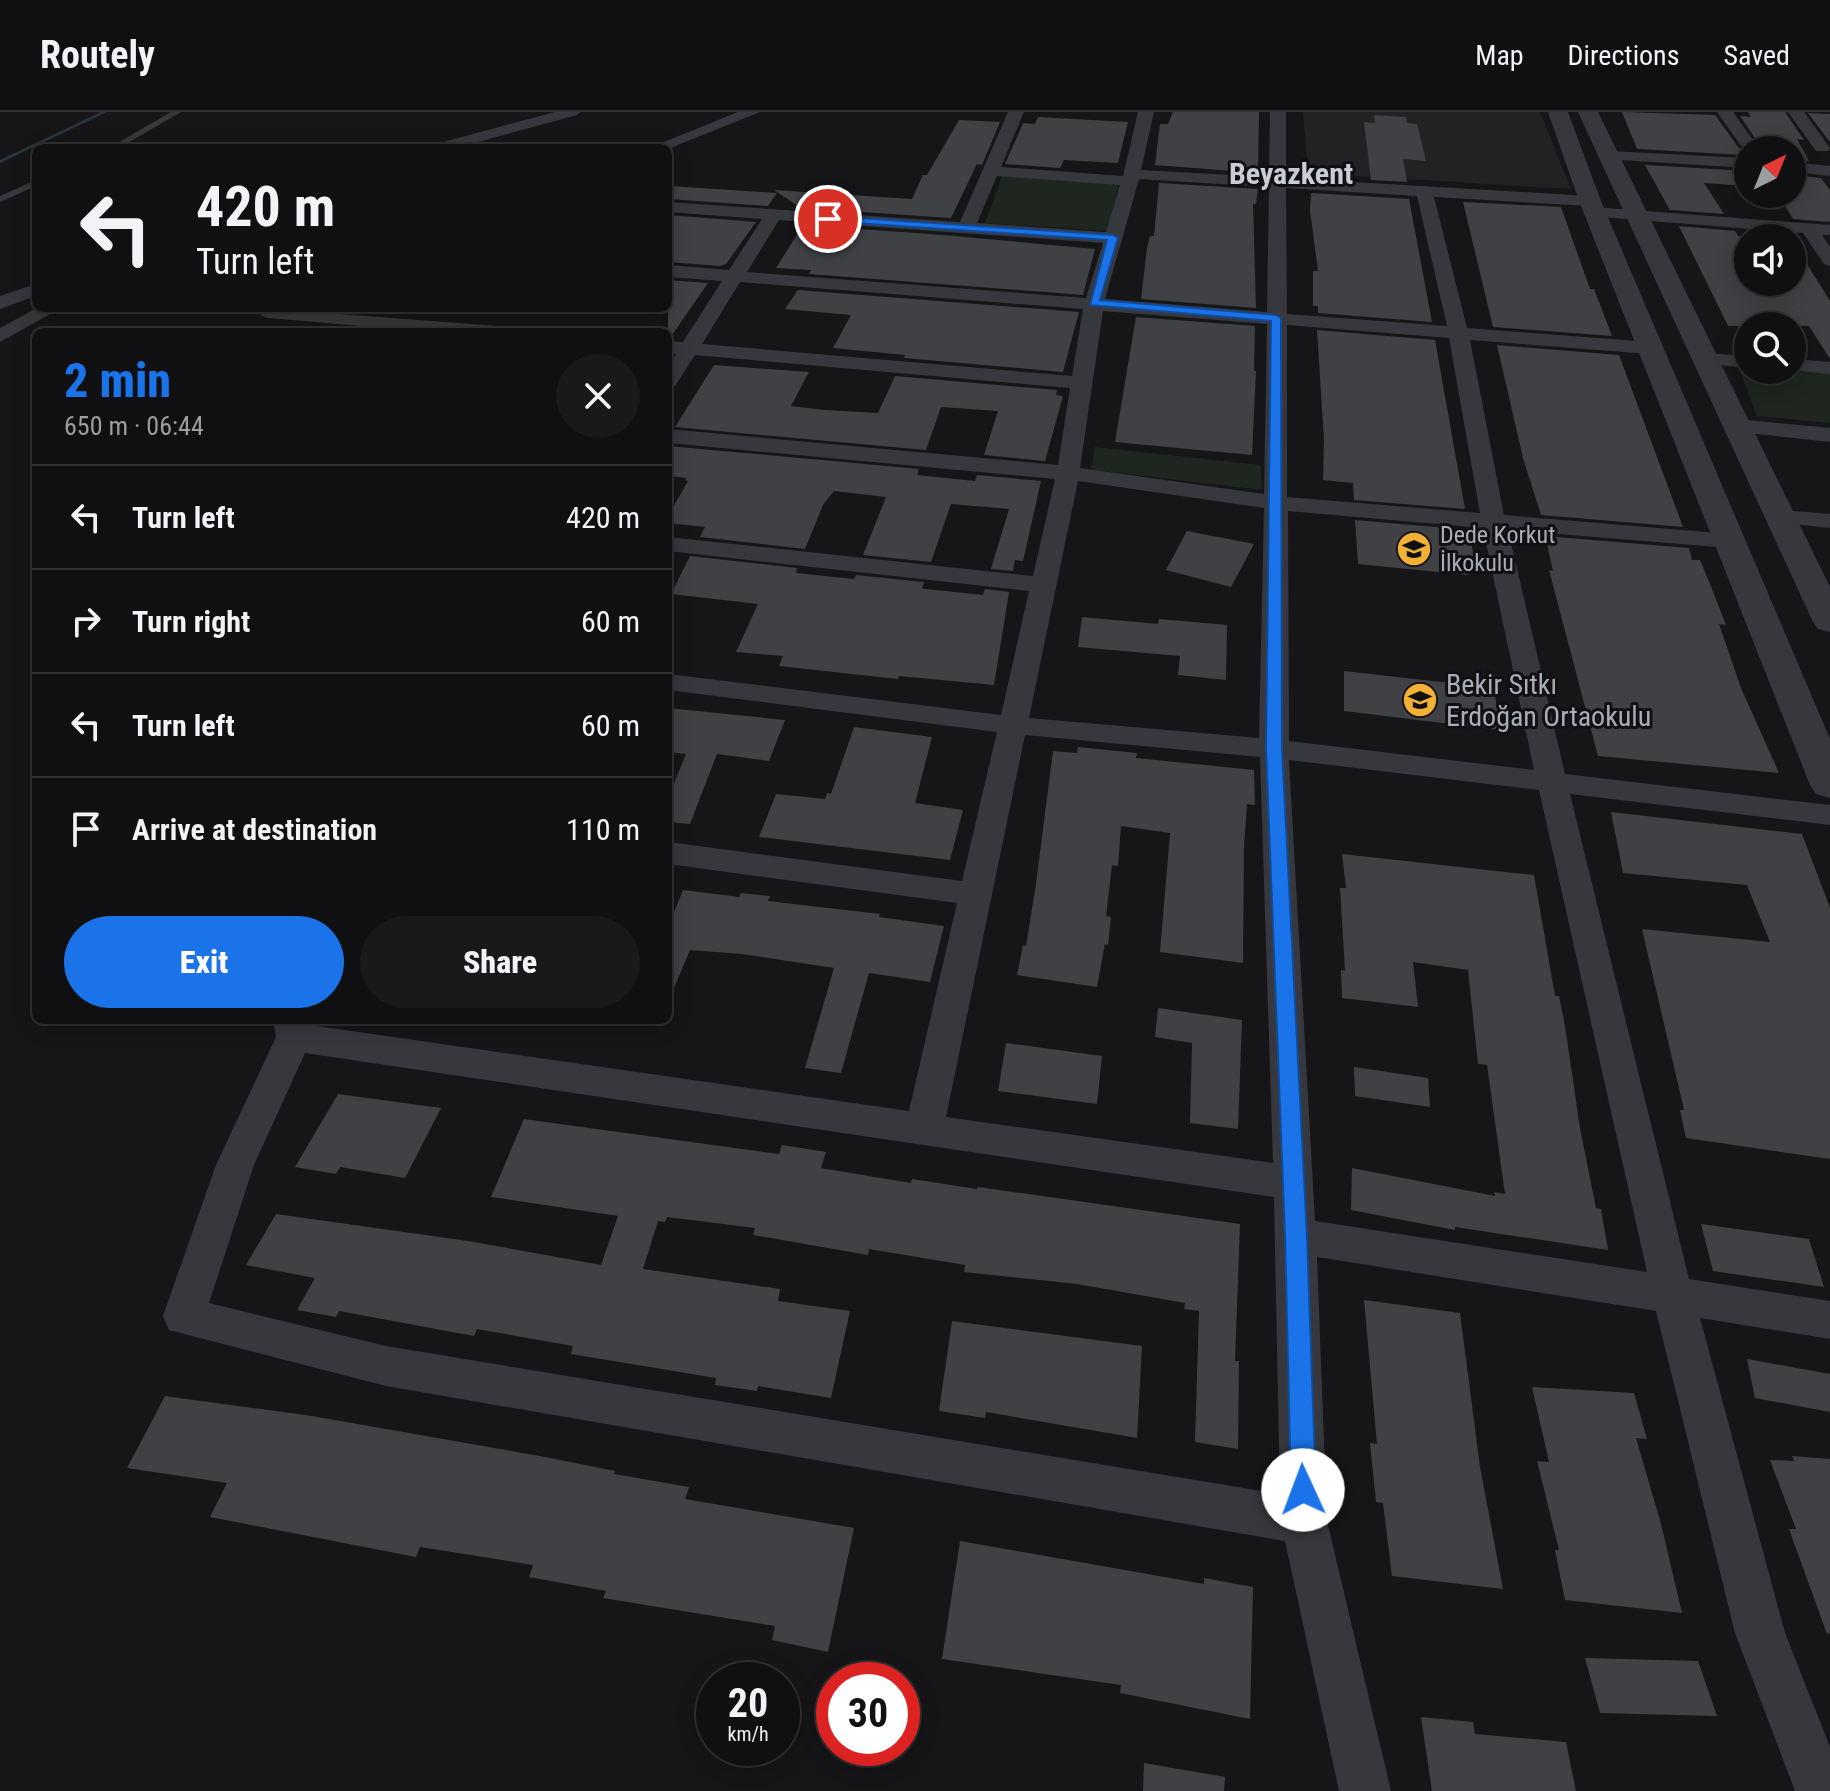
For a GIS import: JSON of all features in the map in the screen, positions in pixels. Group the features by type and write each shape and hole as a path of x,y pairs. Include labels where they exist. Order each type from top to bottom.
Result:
{"street":[{"path":"453,144 572,112"},
{"path":"668,144 752,112"},
{"path":"966,229 1016,112"},
{"path":"924,1129 1068,473 1094,303 1131,178 1146,112"},
{"path":"1278,112 1274,749 1294,1183 1304,1521 1365,1791"},
{"path":"1558,112 1592,207 1830,785"},
{"path":"1588,112 1830,622"},
{"path":"1725,112 1742,136"},
{"path":"1796,112 1822,148"},
{"path":"1609,156 1734,162"},
{"path":"1806,168 1830,171"},
{"path":"992,171 1424,191 1592,207 1636,215 1830,230"},
{"path":"1424,191 1458,332 1494,524 1552,782 1672,1293 1760,1633 1821,1791"},
{"path":"672,207 1113,238"},
{"path":"672,376 773,215"},
{"path":"1809,229 1830,260"},
{"path":"672,271 1650,348"},
{"path":"0,303 32,291"},
{"path":"0,336 44,312"},
{"path":"292,312 456,328"},
{"path":"672,347 1082,383"},
{"path":"1706,359 1734,361"},
{"path":"1806,366 1830,368"},
{"path":"1737,426 1830,435"},
{"path":"672,436 1068,473 1275,503 1494,524 1730,541"},
{"path":"1781,517 1830,521"},
{"path":"672,544 1042,585"},
{"path":"672,683 1011,725 1274,749 1830,815"},
{"path":"672,854 974,894"},
{"path":"1294,1183 924,1129 292,1028 235,1165 184,1316 386,1366 1304,1521"},
{"path":"1296,1236 1830,1320"}],"lane":[{"path":"120,144 177,112"},
{"path":"0,199 32,185"}],"shaded area":[{"path":"1303,112 1540,112 1571,189 1308,173"},
{"path":"1002,176 1119,183 1110,231 985,223"},
{"path":"1806,372 1830,373 1830,423 1757,416 1745,384 1806,384"},
{"path":"1095,447 1261,465 1262,490 1094,470 1091,468"}],"building":[{"path":"1173,112 1259,112 1258,173 1155,165 1160,124 1168,124"},
{"path":"1622,112 1715,115 1734,141 1734,154 1637,149"},
{"path":"1748,112 1785,112 1801,136 1754,136 1740,116 1751,117"},
{"path":"1808,113 1830,114 1830,141 1829,141"},
{"path":"1374,115 1406,117 1407,123 1417,124 1426,161 1403,159 1407,182 1371,180 1364,122 1375,123"},
{"path":"1038,117 1128,122 1118,163 1064,160 1060,168 1005,164 1023,123 1035,124"},
{"path":"959,120 1000,122 982,165 977,164 951,218 801,208 774,190 912,199 923,175 927,175"},
{"path":"1645,165 1734,170 1734,185 1704,183 1724,214 1670,210"},
{"path":"1806,176 1821,178 1830,190 1830,222 1793,219 1786,208 1806,208"},
{"path":"1159,183 1258,189 1256,204 1253,204 1256,308 1141,299 1147,248 1150,236 1154,236"},
{"path":"672,186 777,193 768,206 672,199"},
{"path":"1311,193 1409,199 1432,322 1318,313 1318,306 1313,306 1313,271 1318,271 1310,210"},
{"path":"1463,202 1561,207 1590,289 1594,289 1612,336 1493,327"},
{"path":"672,215 756,222 726,264 672,262"},
{"path":"803,225 1095,249 1083,295 809,274 811,270 776,268"},
{"path":"1679,226 1734,231 1734,296 1806,296 1806,262 1830,301 1830,359 1809,326 1806,326 1806,312 1734,312 1734,326 1728,326"},
{"path":"672,280 708,283 672,335 672,328 668,328 668,312 672,312"},
{"path":"798,290 1079,312 1063,372 904,358 905,355 833,348 851,315 785,309"},
{"path":"1136,317 1255,326 1252,455 1115,442"},
{"path":"1317,330 1435,340 1465,509 1354,500 1353,483 1323,480 1324,440"},
{"path":"1497,345 1619,355 1683,527 1541,515 1523,458"},
{"path":"714,365 809,372 791,406 824,410 878,413 895,376 1057,390 1056,395 1063,396 1045,461 984,455 998,411 941,407 926,450 675,427"},
{"path":"672,446 919,469 917,475 975,481 977,475 1041,481 1023,561 1015,560 1013,571 991,569 1009,509 951,504 931,562 863,555 886,497 834,491 823,505 805,549 700,537 705,527 672,523 672,509 687,478 672,476"},
{"name":"Dede Korkut İlkokulu","path":"1355,520 1469,530 1474,559 1465,558 1468,575 1358,564"},
{"path":"1187,531 1254,544 1231,587 1166,570"},
{"path":"1545,536 1689,548 1692,560 1700,560 1710,584 1726,625 1719,624 1741,688 1779,773 1598,756 1549,570 1553,571"},
{"path":"690,556 797,568 796,573 924,582 922,588 926,589 983,595 985,589 1009,592 994,685 899,676 898,679 779,666 783,656 736,652 758,604 672,592"},
{"path":"1082,617 1158,624 1159,619 1227,625 1226,680 1178,675 1180,656 1078,647"},
{"name":"Bekir Sıtkı Erdoğan Ortaokulu","path":"1344,671 1494,688 1500,730 1344,711"},
{"path":"672,708 785,720 769,761 717,754 690,824 672,822 672,788 686,754 672,752"},
{"path":"854,727 932,737 915,803 963,810 950,860 759,837 776,794 825,799 827,793 831,794"},
{"path":"1078,747 1137,753 1136,758 1254,770 1255,805 1247,804 1244,847 1243,963 1160,952 1170,833 1121,826 1118,866 1112,865 1106,916 1111,917 1108,945 1105,944 1097,987 1017,975 1023,945 1026,946 1036,884 1053,751 1077,753"},
{"path":"1611,812 1802,834 1830,908 1830,1159 1686,1138 1680,1110 1684,1110 1642,929 1770,942 1747,885 1623,873"},
{"path":"1342,854 1534,875 1555,996 1559,996 1565,1026 1580,1128 1608,1250 1455,1227 1455,1230 1351,1210 1352,1168 1495,1196 1494,1192 1505,1194 1487,1065 1478,1064 1468,970 1413,962 1418,1007 1342,998 1341,970 1345,971 1340,888 1346,888"},
{"path":"683,890 739,897 741,893 770,896 768,901 880,914 879,917 944,926 930,982 869,973 841,1073 805,1068 834,968 742,954 690,950 672,993 672,917"},
{"path":"1158,1008 1242,1020 1238,1129 1190,1123 1192,1043 1155,1037"},
{"path":"1006,1043 1102,1056 1097,1104 998,1091"},
{"path":"1354,1067 1428,1078 1430,1107 1355,1096"},
{"path":"338,1094 441,1108 405,1178 340,1167 336,1174 295,1167"},
{"path":"524,1119 779,1154 782,1145 826,1152 821,1168 911,1183 912,1179 978,1187 1240,1224 1235,1361 1239,1361 1238,1449 1195,1442 1199,1311 1184,1309 1185,1303 1077,1284 964,1272 965,1265 869,1249 868,1255 753,1235 755,1228 667,1217 665,1222 658,1221 643,1269 780,1289 778,1301 850,1311 831,1398 758,1386 757,1391 715,1385 716,1378 571,1354 573,1346 477,1329 474,1336 339,1311 336,1317 297,1310 315,1278 246,1265 276,1214 468,1241 601,1265 618,1216 491,1197"},
{"path":"1701,1224 1809,1239 1824,1287 1713,1271"},
{"path":"1364,1300 1460,1313 1480,1467 1503,1589 1392,1576 1383,1503 1376,1502 1370,1443 1377,1444"},
{"path":"952,1321 1142,1346 1137,1438 986,1412 985,1418 939,1411"},
{"path":"1747,1359 1830,1374 1830,1412 1755,1398"},
{"path":"1532,1387 1634,1393 1647,1439 1636,1438 1682,1613 1565,1600 1555,1550 1559,1550 1537,1461 1549,1462"},
{"path":"165,1396 312,1416 545,1457 615,1471 614,1474 689,1487 685,1499 854,1528 828,1652 772,1640 775,1626 603,1598 606,1591 529,1577 533,1565 420,1547 416,1557 210,1517 227,1483 127,1468"},
{"path":"1792,1456 1830,1459 1830,1633 1827,1634 1789,1529 1796,1529 1770,1460 1794,1461"},
{"path":"960,1541 1204,1584 1204,1578 1253,1587 1250,1719 1120,1693 1121,1685 942,1659"},
{"path":"1585,1658 1698,1661 1717,1716 1600,1713"},
{"path":"1421,1717 1473,1722 1475,1734 1566,1742 1576,1791 1432,1791"},
{"path":"1144,1763 1225,1777 1224,1791 1143,1791"}],"waterway":[{"path":"38,144 105,112"},
{"path":"0,162 32,147"}],"place":[{"name":"Dede Korkut İlkokulu","path":"1414,549"},
{"name":"Bekir Sıtkı Erdoğan Ortaokulu","path":"1420,700"}],"district":[{"name":"Beyazkent","path":"1291,173"}],"route":[{"path":"828,219 1113,238 1094,303 1276,318 1274,749 1296,1236 1303,1490"}]}
